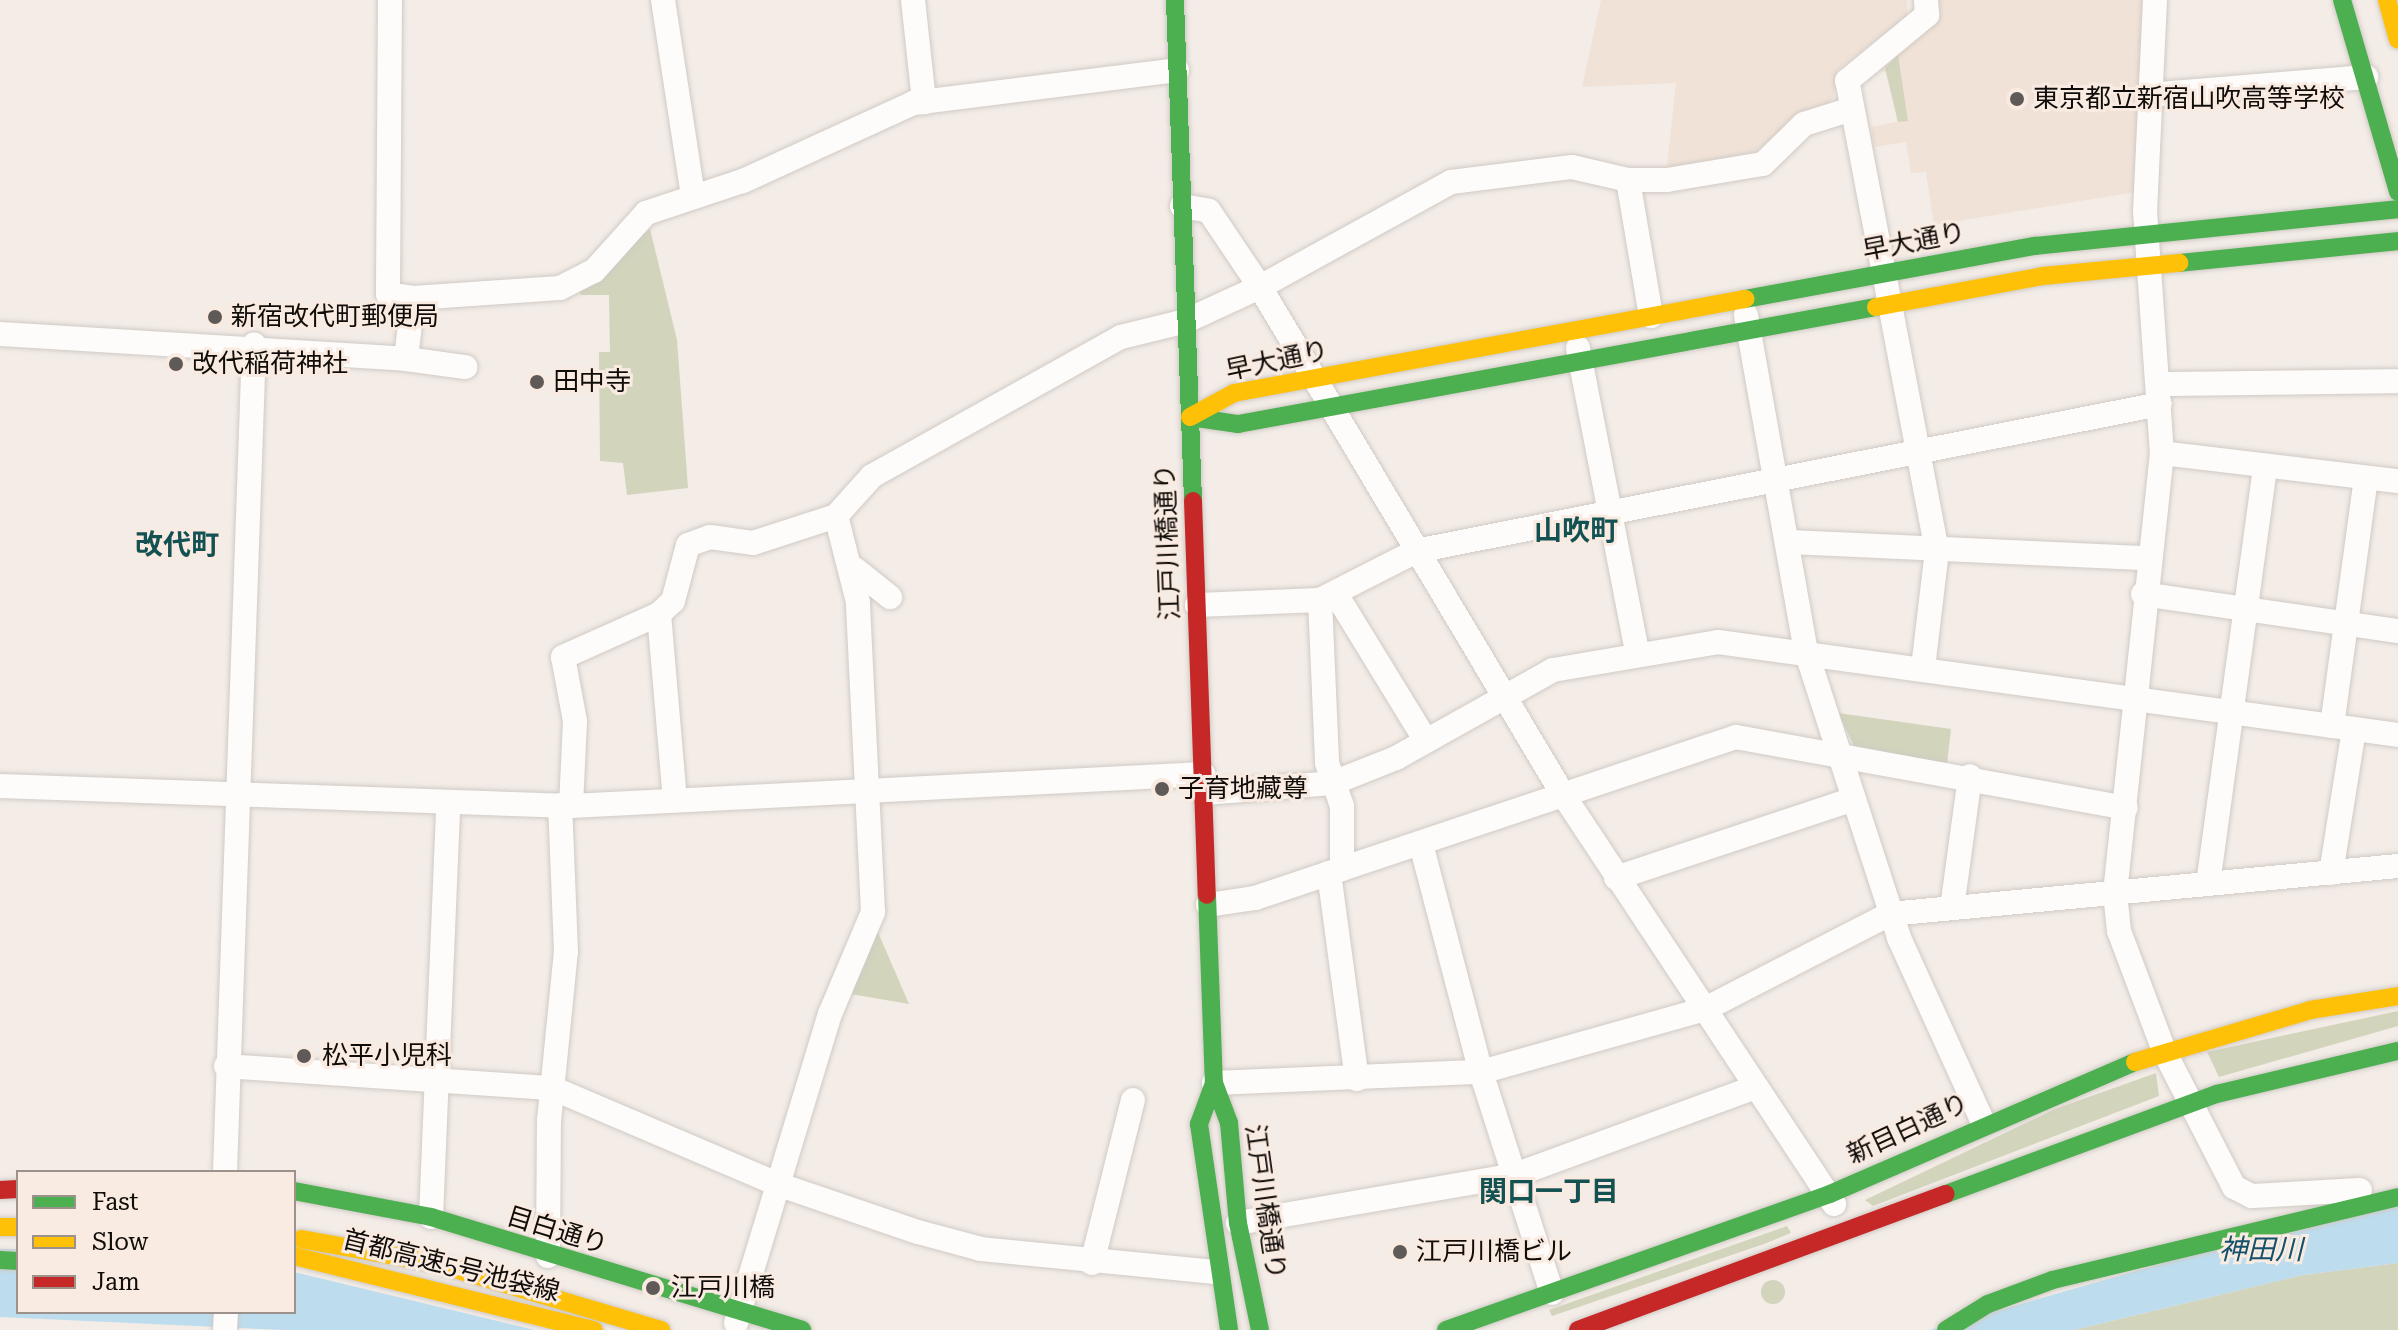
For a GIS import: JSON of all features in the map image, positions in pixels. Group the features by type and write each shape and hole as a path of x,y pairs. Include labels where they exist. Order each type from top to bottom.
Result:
{"main road":[{"name":"江戸川橋通り","path":"1175,0 1214,1083 1229,1123 1238,1223 1260,1330"},
{"path":"2342,0 2398,192"},
{"path":"2387,0 2398,40"},
{"name":"早大通り","path":"1190,417 1234,393 1884,274 2145,233 2398,209"},
{"name":"早大通り","path":"1190,417 1238,424 1889,303 2148,262 2398,241"},
{"name":"新目白通り","path":"1446,1330 1830,1194 1983,1122 2164,1051 2310,1010 2398,996"},
{"path":"1578,1330 1847,1235 2192,1102 2398,1051"},
{"name":"江戸川橋通り","path":"1214,1083 1199,1124 1216,1272 1229,1330"},
{"name":"目白通り","path":"296,1191 431,1217 736,1321 802,1330"},
{"path":"1946,1330 1988,1304 2053,1280 2398,1197"},
{"path":"296,1238 438,1264 661,1330"},
{"name":"首都高速5号池袋線","path":"296,1256 594,1330"},
{"name":"首都高速5号池袋線","path":"374,1298 429,1312"}],"street":[{"path":"390,0 388,294 413,298 560,288 594,271 646,213 693,197 924,102 1177,70"},
{"path":"663,0 693,197"},
{"path":"913,0 924,102"},
{"path":"1923,668 1937,551 1847,81 1927,15 1926,0"},
{"path":"2155,0 2148,95 2145,233 2161,394 2162,453 2146,558 2126,808 2115,893 2119,931 2164,1051 2242,1194 2398,1185"},
{"path":"2148,95 2366,77"},
{"path":"548,1256 552,1088 566,952 566,806 575,721 563,657 659,614 673,601 688,545 710,537 753,543 836,516 872,476 1121,337 1186,321 1260,287 1451,182 1572,167 1628,180 1763,164 1804,124 1852,109"},
{"path":"1628,180 1651,316"},
{"path":"1182,206 1209,211 1260,287 1335,405 1416,551 1562,793 1755,1087 1830,1194 1847,1235"},
{"path":"406,359 413,298"},
{"path":"1743,300 1791,542 1806,651 1850,800 1890,914 1983,1122"},
{"path":"1574,331 1613,512 1637,652"},
{"path":"0,334 254,345 465,367"},
{"path":"225,1170 226,1066 254,345"},
{"path":"1197,605 1328,597 1416,551 1917,453 2161,394 2398,381"},
{"path":"2162,453 2398,481"},
{"path":"2208,884 2265,466"},
{"path":"2331,873 2343,728 2346,624 2366,479"},
{"path":"736,1321 837,996 873,912 855,569 836,516"},
{"path":"1791,542 1937,551 2146,558"},
{"path":"855,569 890,597"},
{"path":"2143,594 2398,631"},
{"path":"1328,597 1426,741"},
{"path":"1328,597 1333,783 1342,806 1336,871 1357,1079"},
{"path":"659,614 675,800"},
{"path":"0,786 566,806 866,793 1333,783 1426,741 1553,670 1637,652 1718,642 1806,651 2398,735"},
{"path":"1208,905 1241,902 1736,737 1838,758 1970,776 2126,808"},
{"path":"1952,908 1970,776"},
{"path":"1616,878 1850,800"},
{"path":"431,1217 448,804"},
{"path":"1421,844 1481,1072 1552,1293"},
{"path":"1214,1083 1481,1072 1705,1009 1890,914 2398,866"},
{"path":"226,1066 552,1088 777,1184 981,1249 1092,1263 1216,1272"},
{"path":"1238,1223 1515,1175 1755,1087"},
{"path":"1092,1263 1133,1100"}],"shaded area":[{"path":"1601,0 1907,0 1907,16 1837,70 1833,99 1745,158 1666,176 1676,83 1582,87"},
{"name":"東京都立新宿山吹高等学校","path":"1939,0 2145,0 2135,192 1934,225 1926,172 1911,173 1906,142 1874,147 1871,127 1897,122 1891,74 1877,69 1940,14"}],"green space":[{"path":"1898,55 1908,121 1898,122 1885,68"},
{"path":"650,229 677,340 688,488 627,495 623,463 600,461 599,352 610,352 609,295 581,295 578,288"},
{"path":"1838,713 1951,729 1947,763 1856,750"},
{"path":"877,930 909,1004 845,993"},
{"path":"2398,1011 2398,1026 2219,1077 2207,1052"},
{"path":"2156,1073 2159,1096 1873,1206 1865,1200 2055,1109"},
{"path":"1787,1226 1791,1233 1764,1244 1552,1316 1549,1310"},
{"path":"2398,1263 2398,1330 2074,1330 2303,1275"},
{"path":"1773,1280 1782,1283 1785,1292 1782,1301 1773,1304 1764,1301 1761,1292 1764,1283"}],"water":[{"name":"神田川","path":"2398,1196 2398,1263 2303,1275 2074,1330 1930,1330"},
{"path":"0,1249 16,1249 16,1314 296,1314 296,1272 535,1330 283,1330 0,1317"}],"traffic: fast":[{"path":"1175,0 1193,501"},
{"path":"2342,0 2398,192"},
{"path":"1745,299 2035,246 2398,209"},
{"path":"2179,263 2398,241"},
{"path":"1190,417 1238,424 1876,307"},
{"path":"1207,895 1214,1083 1229,1123 1238,1223 1260,1330"},
{"path":"1946,1194 2217,1094 2398,1051"},
{"path":"1446,1330 1830,1194 2135,1062"},
{"path":"1214,1083 1199,1124 1229,1330"},
{"path":"296,1191 431,1217 802,1330"},
{"path":"1946,1330 1988,1304 2053,1280 2398,1197"},
{"path":"0,1260 16,1261"}],"traffic: slow":[{"path":"2387,0 2398,40"},
{"path":"1876,307 2043,276 2179,263"},
{"path":"1190,417 1234,393 1745,299"},
{"path":"2135,1062 2310,1010 2398,996"},
{"path":"0,1227 16,1227"},
{"path":"301,1239 438,1264 661,1330"},
{"path":"296,1256 594,1330"}],"traffic: jam":[{"path":"1193,501 1207,895"},
{"path":"0,1190 16,1189"},
{"path":"1578,1330 1946,1194"}],"place":[{"name":"東京都立新宿山吹高等学校","path":"2017,99"},
{"name":"新宿改代町郵便局","path":"215,317"},
{"name":"改代稲荷神社","path":"176,364"},
{"name":"田中寺","path":"537,382"},
{"name":"子育地藏尊","path":"1162,789"},
{"name":"松平小児科","path":"304,1056"},
{"name":"江戸川橋ビル","path":"1400,1252"},
{"name":"江戸川橋","path":"653,1288"}],"district":[{"name":"山吹町","path":"1576,531"},
{"name":"改代町","path":"177,545"},
{"name":"関口一丁目","path":"1549,1192"}]}
